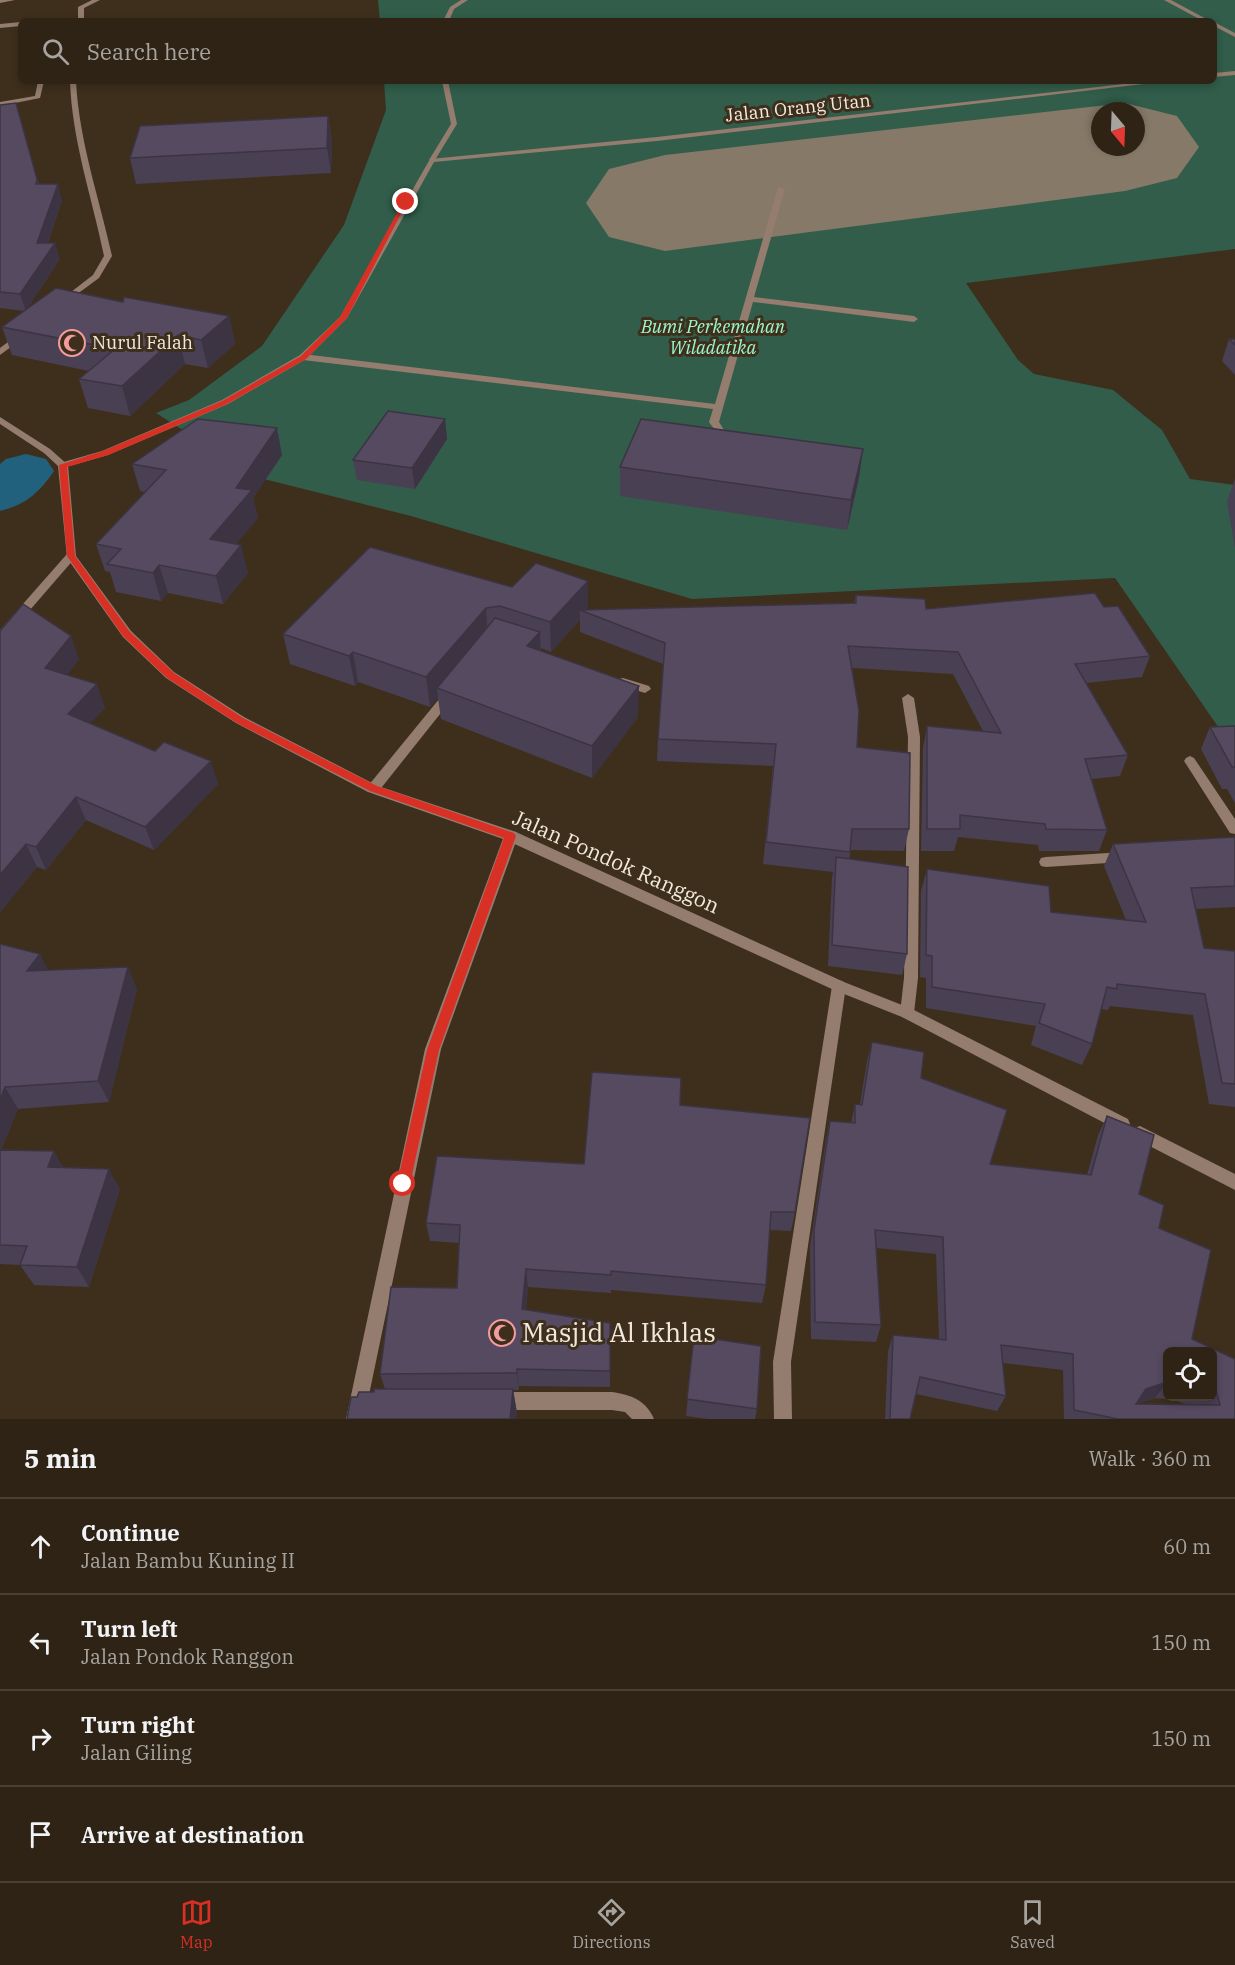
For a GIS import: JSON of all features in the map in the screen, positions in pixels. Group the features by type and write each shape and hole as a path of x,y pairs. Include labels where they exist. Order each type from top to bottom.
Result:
{"street":[{"path":"0,1 12,0"},
{"path":"81,18 81,7 97,0"},
{"path":"447,18 452,8 465,0"},
{"path":"1167,0 1202,18"},
{"path":"0,26 18,24"},
{"path":"1217,26 1235,35"},
{"path":"1217,75 1235,73"},
{"path":"0,104 38,97 40,84"},
{"path":"61,304 105,268 108,256 84,157 74,103 73,84"},
{"path":"63,465 105,453 225,402 303,357 343,318 406,202 454,124 446,84"},
{"name":"Jalan Orang Utan","path":"432,160 657,139 1140,84"},
{"path":"742,436 730,435 717,428 714,422 781,189"},
{"path":"749,299 914,319"},
{"path":"0,352 26,331"},
{"path":"303,357 717,407"},
{"path":"0,420 47,451 63,465 71,556 0,637"},
{"name":"Jalan Pondok Ranggon","path":"71,556 127,634 170,675 240,720 373,789 511,836 839,986 907,1013 1235,1182"},
{"path":"614,679 645,689"},
{"path":"373,789 455,688"},
{"path":"907,1013 911,978 914,736 908,698"},
{"path":"1190,761 1235,829"},
{"path":"357,1411 433,1050 511,836"},
{"path":"1046,862 1141,856"},
{"path":"783,1419 783,1351 839,986"},
{"path":"474,1401 612,1401 630,1404 645,1419"},
{"path":"357,1411 382,1402"}],"green space":[{"name":"Bumi Perkemahan Wiladatika","path":"378,0 1235,0 1235,249 966,283 1018,360 1034,374 1113,390 1162,430 1190,479 1235,485 1235,744 1230,744 1115,578 692,599 411,516 224,469 197,439 156,413 189,400 262,346 344,225 386,110 384,84 1217,84 1217,18 380,18"}],"building":[{"path":"16,103 37,179 36,184 58,184 37,243 55,243 20,294 0,292 0,105"},
{"path":"328,116 327,148 130,158 140,126"},
{"path":"56,288 123,302 124,297 229,316 201,340 178,335 122,386 79,379 115,349 2,327"},
{"path":"388,411 445,419 412,468 353,460"},
{"path":"198,419 277,428 236,488 252,490 210,539 241,545 216,576 159,565 153,573 107,564 121,549 96,544 166,470 132,464"},
{"path":"641,419 863,449 851,500 620,467"},
{"path":"370,547 512,587 536,563 588,581 550,622 500,606 486,608 426,677 353,652 349,656 283,634"},
{"path":"1095,593 1104,607 1118,606 1150,656 1075,664 1128,755 1085,759 1107,830 1046,829 1045,824 960,815 960,829 927,829 927,726 1001,733 958,652 848,646 859,711 857,747 910,753 909,829 852,829 850,852 766,842 776,744 658,739 665,643 580,610 856,603 856,595 925,599 926,609"},
{"path":"23,604 71,636 45,668 97,684 68,714 155,751 164,742 211,761 145,827 76,797 36,847 26,844 0,875 0,631"},
{"path":"495,618 540,632 527,646 639,686 592,746 437,688"},
{"path":"1235,726 1235,767 1232,767 1210,727"},
{"path":"1235,837 1235,886 1191,888 1204,948 1235,951 1235,1084 1222,1083 1205,994 1117,984 1117,989 1107,987 1092,1044 1039,1023 1045,1004 932,987 932,956 926,955 927,869 1049,886 1051,912 1146,922 1113,844"},
{"path":"836,857 908,867 907,954 832,945"},
{"path":"0,944 40,954 27,971 128,967 98,1081 5,1087 0,1100"},
{"path":"872,1042 924,1052 921,1078 1007,1110 990,1164 1091,1175 1107,1116 1154,1135 1139,1194 1164,1205 1159,1228 1211,1250 1192,1339 1209,1347 1163,1347 1163,1383 1146,1389 1136,1404 1220,1405 1217,1394 1217,1351 1235,1359 1235,1419 1118,1419 1074,1410 1073,1354 1001,1345 1006,1396 920,1377 910,1419 890,1419 893,1335 946,1340 943,1237 875,1230 881,1325 815,1322 814,1230 830,1121 855,1123 855,1104 862,1105"},
{"path":"592,1072 681,1078 680,1105 810,1118 795,1212 771,1212 766,1285 611,1271 611,1275 526,1269 522,1309 610,1323 610,1371 517,1369 517,1373 380,1374 391,1287 457,1288 460,1225 426,1223 437,1156 584,1164"},
{"path":"0,1150 54,1151 48,1167 109,1169 77,1267 20,1265 27,1246 0,1245"},
{"path":"694,1336 761,1346 757,1409 687,1399"},
{"path":"374,1389 513,1389 510,1419 347,1419 351,1397 357,1397 359,1392 374,1392"}],"waterway":[{"path":"0,494 26,471"}],"runway":[{"path":"665,203 1091,151"}],"place":[{"name":"Nurul Falah","path":"72,343"},
{"name":"Masjid Al Ikhlas","path":"502,1333"}],"route":[{"path":"403,1184 433,1050 511,836 373,789 240,720 170,675 127,634 71,556 63,465 105,453 225,402 303,357 343,318 406,202"}]}
